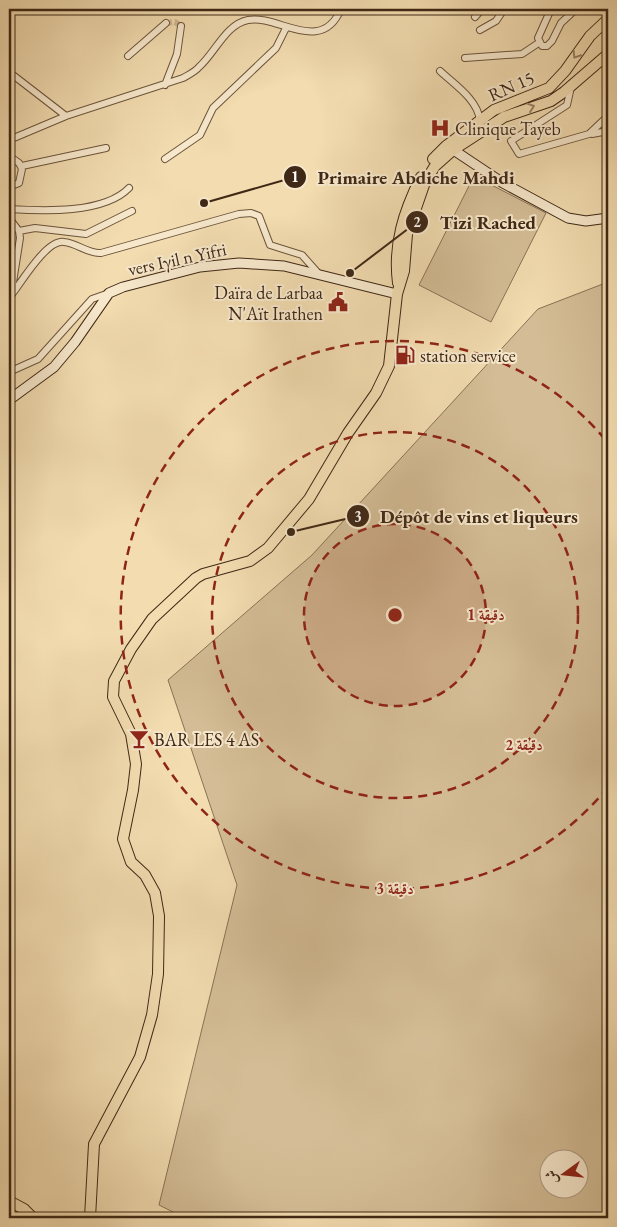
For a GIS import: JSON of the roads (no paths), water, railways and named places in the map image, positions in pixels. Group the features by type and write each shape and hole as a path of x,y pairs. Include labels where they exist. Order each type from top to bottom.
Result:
{"main road":[{"name":"RN 15","path":"90,1218 94,1144 140,1057 152,1015 158,974 159,916 156,893 145,876 131,862 123,840 136,764 131,734 114,700 114,681 135,643 152,619 196,578 250,561 260,555 294,519 309,499 348,433 383,381 389,366 394,335 398,290 404,271 405,242 425,182 435,166 450,148 480,120 504,106 549,88 565,71 590,36 608,19"},
{"name":"RN 15","path":"450,148 504,117 551,101 571,87 608,54"},
{"path":"450,148 503,183 568,218 586,221 608,218"},
{"name":"vers Iγil n Yifri","path":"9,400 54,367 109,293 123,287 200,267 239,263 284,266 398,290"},
{"path":"9,1201 33,1218"}],"street":[{"path":"9,140 66,116 183,78 199,68 236,24 248,20 262,20 300,31 323,29 335,22 341,9"},
{"path":"475,17 482,9"},
{"path":"480,30 496,21 504,9"},
{"path":"551,9 538,38 542,46 547,46 561,23 576,9"},
{"path":"128,56 166,23"},
{"path":"165,85 177,54 181,26"},
{"path":"165,160 200,135 213,108 276,48 286,28"},
{"path":"465,58 522,54 540,42"},
{"path":"440,71 474,103 478,109 480,120"},
{"path":"9,72 66,116"},
{"path":"571,87 567,105 511,142 519,154 589,134 608,131"},
{"path":"589,134 608,116"},
{"path":"9,156 22,166 106,148"},
{"path":"9,187 19,183 22,166"},
{"path":"9,209 66,210 111,200 122,196 129,188"},
{"path":"19,231 35,228 86,234 132,211"},
{"path":"10,297 40,256 52,244 59,242 74,244 94,253 101,253 170,232 208,224 239,214 251,213 260,216 270,245 302,256 318,274"},
{"path":"9,218 19,231 10,297"},
{"path":"9,372 38,359 92,299 109,293"}],"tunnel":[{"path":"166,23 175,22 181,26"}],"place":[{"name":"Clinique Tayeb","path":"440,128"},
{"name":"Primaire Abdiche Mahdi","path":"204,203"},
{"name":"Tizi Rached","path":"350,273"},
{"name":"Daïra de Larbaa N'Aït Irathen","path":"338,302"},
{"name":"station service","path":"405,355"},
{"name":"Dépôt de vins et liqueurs","path":"291,532"},
{"name":"BAR LES 4 AS","path":"139,739"}]}
